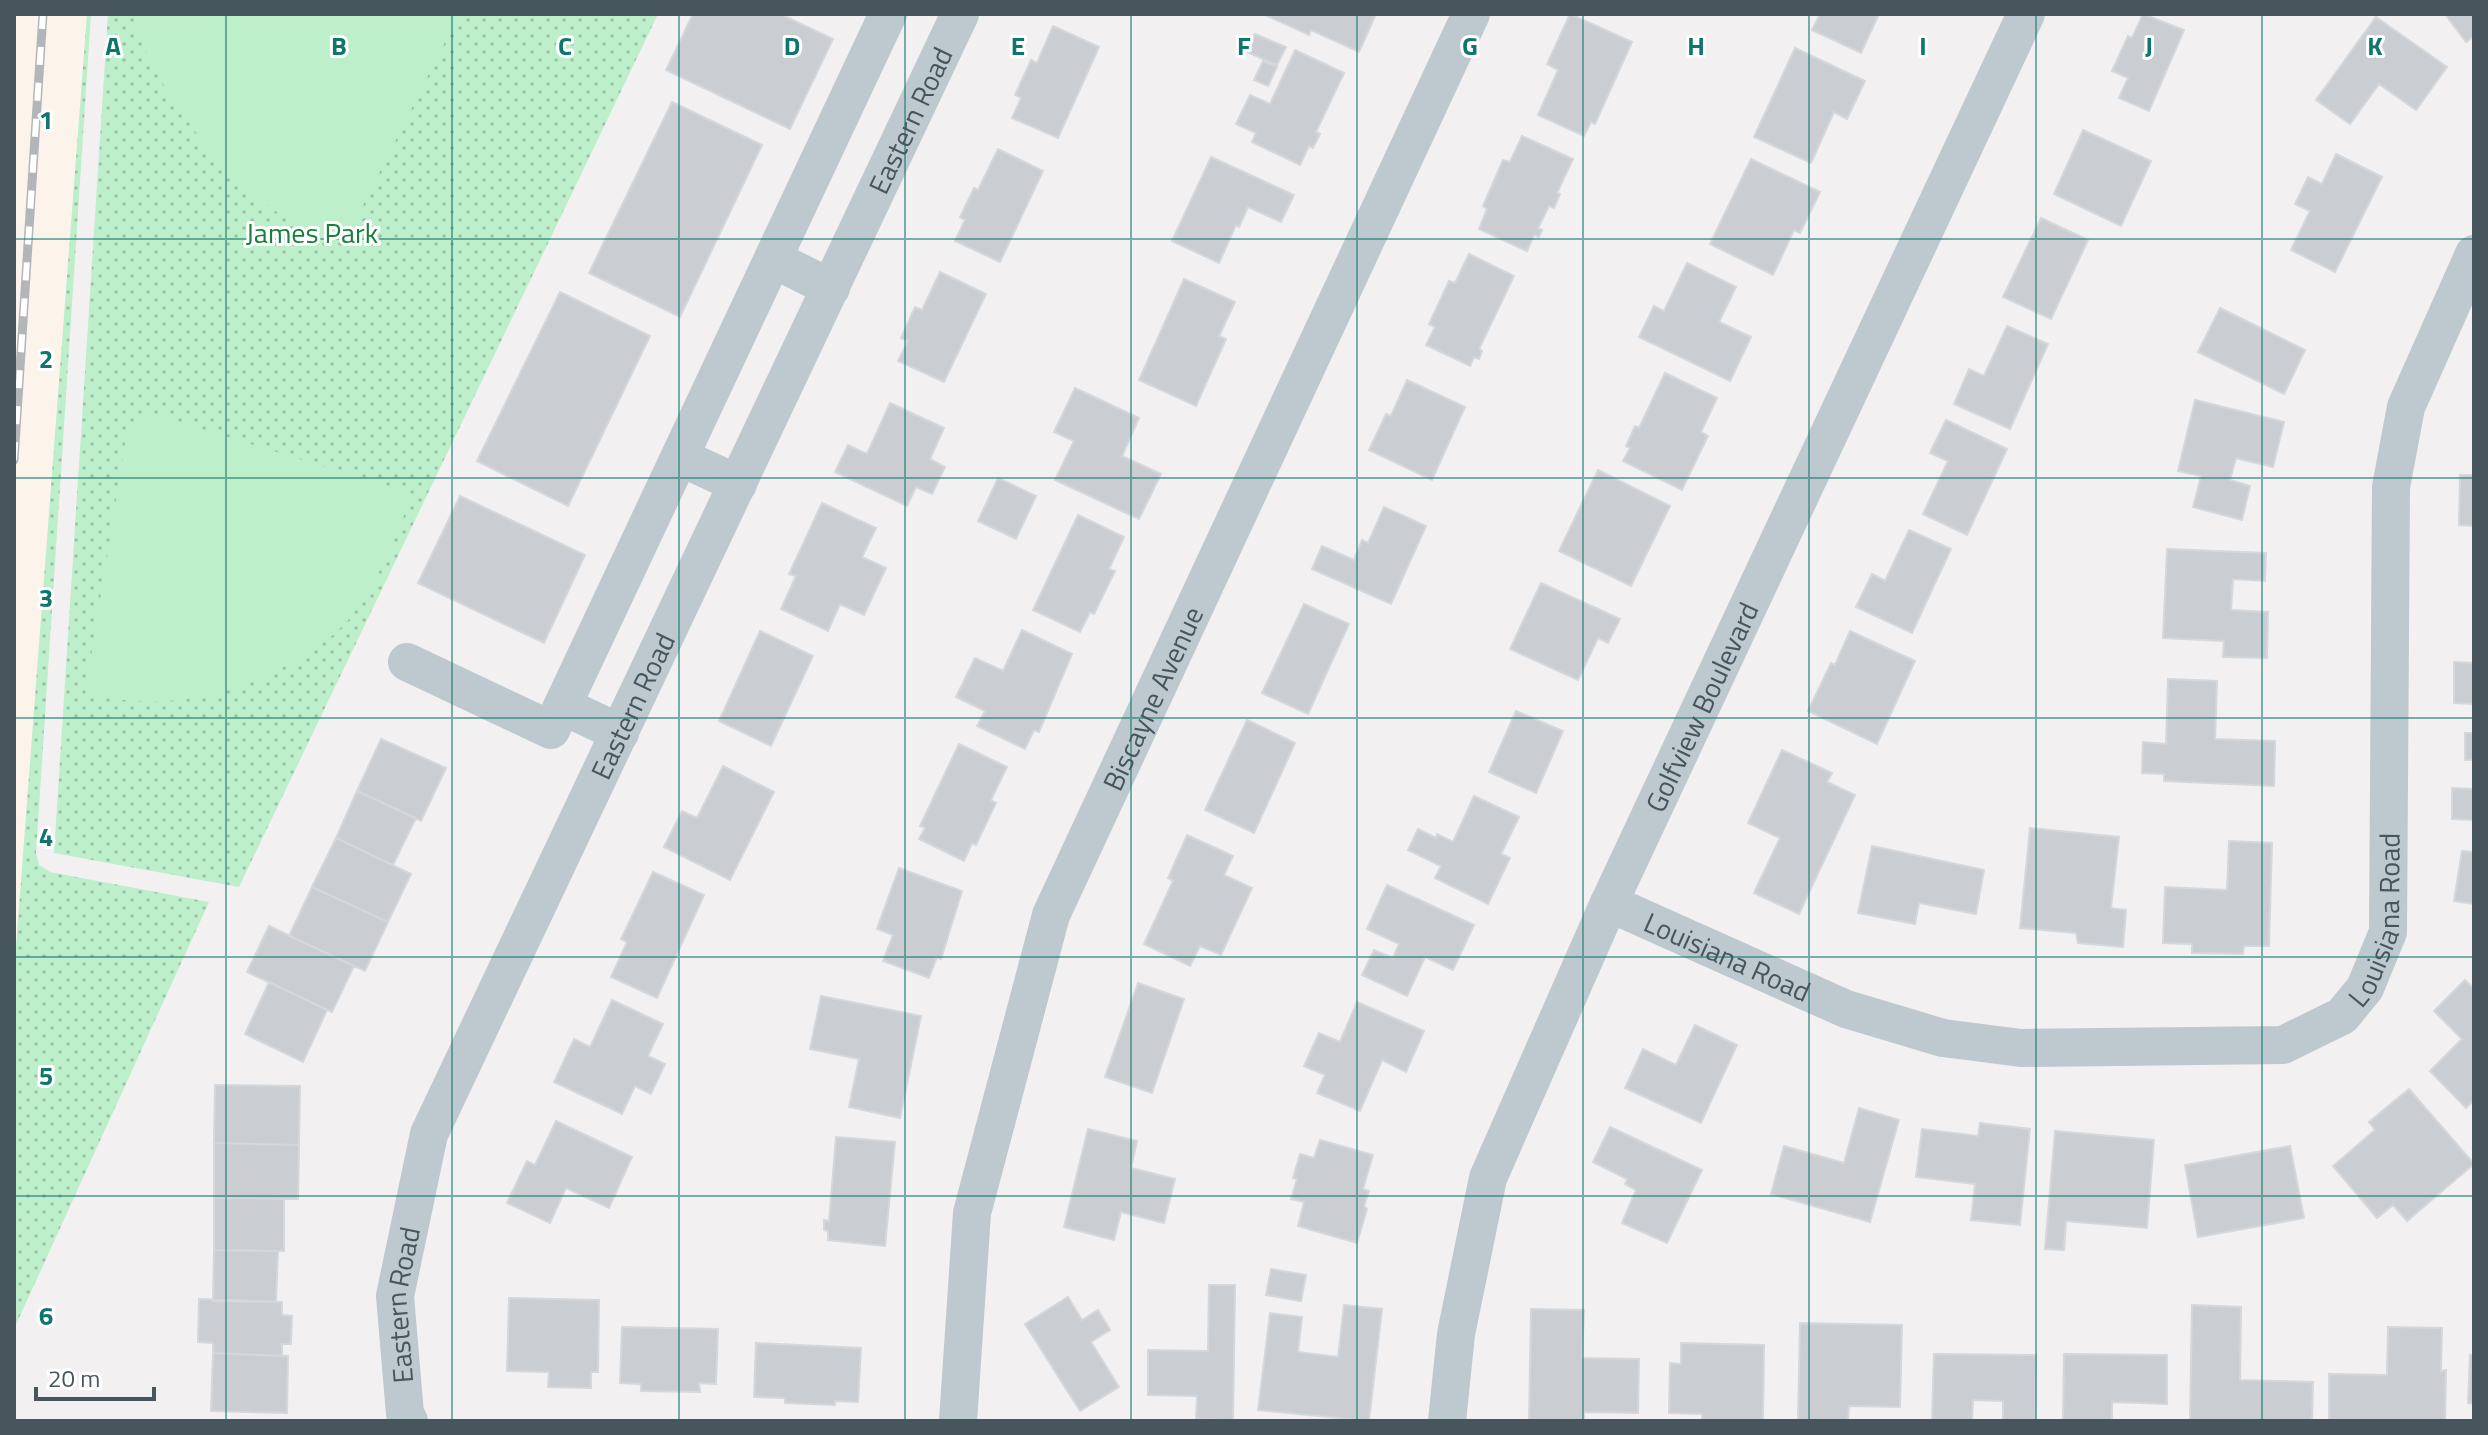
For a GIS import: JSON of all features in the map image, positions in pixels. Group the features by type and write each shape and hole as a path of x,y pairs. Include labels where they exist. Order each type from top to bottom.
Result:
{"street":[{"path":"407,662 551,730 888,14"},
{"name":"Biscayne Avenue","path":"958,1421 972,1213 1051,915 1471,14"},
{"name":"Golfview Boulevard","path":"1447,1421 1456,1334 1488,1178 1609,903 2026,14"},
{"name":"Eastern Road","path":"409,1421 405,1414 395,1296 429,1134 958,15"},
{"name":"Louisiana Road","path":"1609,903 1846,1009 1943,1038 2021,1048 2283,1045 2342,1016 2365,988 2388,932 2391,487 2406,407 2474,254"},
{"path":"773,259 831,288"},
{"path":"680,457 738,484"},
{"path":"563,706 620,733"}],"shaded area":[{"path":"14,14 87,14 14,973"}],"green space":[{"path":"87,14 91,14 36,853 39,865 50,872 209,902 14,1329 14,973"},
{"name":"James Park","path":"108,14 658,14 239,887 54,853"},
{"path":"134,14 459,14 345,241 310,230 285,217 233,175 189,124 170,95 141,39"},
{"path":"143,411 413,494 371,586 347,622 332,636 265,676 215,694 166,701 85,695 127,432"}],"building":[{"path":"693,14 780,14 833,39 790,129 666,70"},
{"path":"1263,14 1376,14 1359,52 1311,30 1309,35"},
{"path":"1570,14 1632,42 1595,124 1591,122 1584,136 1538,115 1558,70 1547,64"},
{"path":"1820,14 1879,14 1861,53 1812,30"},
{"path":"2143,14 2184,30 2149,111 2119,98 2128,78 2112,71 2128,36 2132,38"},
{"path":"2445,14 2474,14 2474,36 2466,42"},
{"path":"2376,17 2447,67 2416,110 2379,84 2350,124 2316,100"},
{"path":"1053,26 1099,47 1058,138 1012,118 1021,98 1015,95 1031,60 1037,63"},
{"path":"1255,34 1286,47 1277,65 1247,52"},
{"path":"1795,48 1865,81 1847,119 1834,112 1811,163 1754,137"},
{"path":"1295,50 1344,73 1316,132 1320,134 1313,148 1309,146 1300,165 1252,142 1256,133 1236,124 1250,95 1270,104"},
{"path":"1263,61 1277,67 1268,86 1254,80"},
{"path":"672,102 762,145 680,317 589,273"},
{"path":"2083,130 2151,161 2121,226 2054,194"},
{"path":"1522,136 1573,159 1557,193 1560,194 1554,208 1549,206 1538,228 1542,230 1539,237 1534,235 1527,251 1479,229 1487,209 1483,206 1503,160 1510,162"},
{"path":"998,149 1043,171 1000,262 955,241 965,220 960,217 974,188 978,190"},
{"path":"2336,154 2382,177 2335,272 2291,250 2310,211 2295,204 2308,177 2322,184"},
{"path":"1211,157 1294,195 1281,222 1248,207 1219,263 1172,241"},
{"path":"1751,159 1820,192 1800,233 1794,230 1773,275 1710,244"},
{"path":"2041,218 2088,240 2051,319 2003,297"},
{"path":"1469,254 1514,276 1479,349 1482,351 1479,359 1474,357 1470,366 1426,345 1435,327 1429,324 1449,281 1455,283"},
{"path":"1687,263 1736,287 1719,322 1751,337 1730,381 1639,337 1654,306 1664,311"},
{"path":"940,272 986,294 944,382 898,361 908,341 901,338 915,307 922,310"},
{"path":"1184,279 1235,302 1219,336 1226,339 1196,406 1139,380"},
{"path":"560,292 650,336 568,506 477,461"},
{"path":"2220,308 2305,350 2284,394 2198,352"},
{"path":"2007,326 2048,344 2010,429 1954,404 1969,369 1984,376"},
{"path":"1665,373 1717,398 1701,432 1708,436 1682,490 1623,461 1630,448 1626,446 1635,426 1639,428"},
{"path":"1407,380 1465,407 1432,480 1369,450 1386,414 1391,416"},
{"path":"1075,388 1139,418 1122,456 1161,474 1139,519 1055,480 1074,441 1054,432"},
{"path":"2195,400 2284,422 2273,467 2236,458 2230,480 2250,486 2242,520 2193,507 2201,476 2178,471"},
{"path":"890,403 944,428 930,459 945,467 932,494 916,487 907,506 835,472 848,445 867,454"},
{"path":"1946,420 2007,449 1967,535 1923,514 1948,461 1930,453"},
{"path":"1598,470 1670,506 1631,586 1559,551"},
{"path":"2460,475 2474,475 2474,526 2459,525"},
{"path":"998,478 1036,496 1016,539 978,521"},
{"path":"460,496 585,555 544,643 418,583"},
{"path":"822,503 876,528 862,557 886,568 864,615 840,604 828,631 781,609 796,576 789,574"},
{"path":"1384,507 1426,526 1391,604 1312,569 1322,546 1354,560 1362,540 1368,543"},
{"path":"1078,515 1124,537 1109,569 1115,571 1094,614 1090,612 1080,632 1033,610"},
{"path":"1909,530 1951,549 1912,633 1856,607 1872,574 1885,581"},
{"path":"2167,549 2266,553 2265,581 2233,579 2231,610 2268,612 2267,658 2223,657 2224,641 2163,638"},
{"path":"1541,583 1620,619 1608,643 1598,638 1578,680 1510,649"},
{"path":"1304,604 1349,624 1308,714 1262,693"},
{"path":"1022,630 1072,654 1039,732 1034,730 1025,749 977,726 985,711 956,697 975,658 1003,671"},
{"path":"760,631 813,656 771,746 719,721"},
{"path":"1850,631 1915,661 1877,744 1808,711 1831,663 1835,665"},
{"path":"2454,662 2474,663 2474,704 2454,703"},
{"path":"2168,679 2217,681 2215,739 2275,741 2274,786 2164,781 2164,774 2142,773 2143,742 2166,744"},
{"path":"1516,711 1563,731 1536,793 1489,772"},
{"path":"1247,720 1295,743 1254,833 1205,810"},
{"path":"2465,733 2474,733 2474,760 2465,760"},
{"path":"381,739 446,768 421,821 357,791"},
{"path":"959,744 1007,767 991,800 996,803 976,845 972,843 964,861 919,839 925,828 920,826"},
{"path":"1782,750 1832,773 1827,782 1855,795 1799,914 1754,893 1780,838 1748,823"},
{"path":"723,766 774,792 730,880 664,847 682,811 697,818"},
{"path":"2452,788 2474,789 2474,820 2452,819"},
{"path":"357,791 416,818 393,865 336,838"},
{"path":"1474,796 1519,817 1501,854 1510,858 1488,904 1435,878 1441,866 1408,850 1418,829 1453,842"},
{"path":"2030,828 2119,837 2111,908 2126,910 2123,947 2078,943 2076,933 2020,928"},
{"path":"1187,835 1233,856 1224,875 1252,888 1221,955 1200,946 1190,966 1144,944 1173,881 1168,878"},
{"path":"336,838 411,874 388,922 312,887"},
{"path":"2229,841 2272,843 2269,946 2244,946 2243,954 2192,953 2192,944 2163,943 2165,887 2227,890"},
{"path":"1872,846 1984,870 1976,914 1919,903 1915,924 1858,913"},
{"path":"2462,851 2474,852 2474,904 2454,901"},
{"path":"899,868 962,891 941,959 937,957 929,978 883,961 893,935 877,929"},
{"path":"653,872 704,895 657,998 611,977 627,942 621,939"},
{"path":"1387,885 1474,925 1453,970 1425,957 1407,996 1362,975 1374,950 1393,958 1399,944 1367,929"},
{"path":"312,887 388,922 365,971 289,936"},
{"path":"269,926 354,966 332,1012 247,972"},
{"path":"2465,980 2474,989 2474,1100 2466,1108 2430,1071 2462,1039 2434,1011"},
{"path":"269,982 327,1010 303,1062 245,1034"},
{"path":"1138,983 1184,999 1152,1093 1105,1077"},
{"path":"821,996 921,1016 900,1118 849,1107 859,1059 810,1049"},
{"path":"612,1000 663,1024 648,1056 665,1064 651,1094 635,1086 622,1114 554,1082 574,1039 590,1047"},
{"path":"1357,1002 1424,1031 1406,1072 1382,1060 1360,1111 1317,1093 1325,1075 1304,1066 1319,1033 1340,1042"},
{"path":"1695,1025 1737,1045 1701,1123 1625,1088 1643,1049 1676,1065"},
{"path":"215,1085 300,1086 299,1145 214,1143"},
{"path":"2409,1089 2474,1164 2407,1221 2393,1205 2377,1218 2333,1166 2375,1130 2369,1122"},
{"path":"1859,1108 1899,1120 1870,1222 1771,1194 1784,1146 1844,1163"},
{"path":"556,1121 632,1157 609,1208 566,1188 550,1223 507,1203 527,1161 535,1165"},
{"path":"1980,1123 2030,1129 2020,1225 1971,1220 1975,1184 1916,1177 1922,1129 1978,1136"},
{"path":"1610,1127 1702,1170 1667,1243 1622,1223 1636,1190 1625,1184 1627,1179 1593,1162"},
{"path":"1088,1129 1137,1141 1131,1168 1175,1179 1164,1223 1121,1212 1114,1240 1064,1227"},
{"path":"2055,1131 2154,1140 2147,1228 2066,1221 2064,1250 2045,1249"},
{"path":"836,1137 895,1142 885,1246 828,1240 824,1220 829,1221"},
{"path":"1320,1140 1373,1155 1363,1189 1369,1191 1364,1206 1367,1209 1357,1243 1298,1226 1304,1202 1291,1199 1297,1179 1293,1178 1300,1154 1314,1158"},
{"path":"214,1143 299,1145 298,1199 214,1198"},
{"path":"2290,1146 2304,1218 2198,1237 2185,1165"},
{"path":"214,1198 284,1199 284,1251 214,1250"},
{"path":"214,1250 278,1251 276,1302 213,1301"},
{"path":"1271,1269 1306,1275 1301,1301 1266,1295"},
{"path":"1209,1285 1235,1285 1233,1420 1196,1419 1197,1396 1148,1395 1148,1350 1208,1351"},
{"path":"1068,1297 1082,1320 1098,1310 1110,1330 1091,1342 1119,1387 1080,1411 1025,1324"},
{"path":"509,1298 599,1300 598,1372 591,1372 591,1388 548,1387 549,1372 507,1371"},
{"path":"199,1299 282,1302 282,1315 292,1316 291,1344 282,1344 282,1356 213,1353 213,1343 198,1342"},
{"path":"1344,1305 1382,1309 1369,1421 1258,1410 1270,1313 1302,1317 1298,1352 1338,1357"},
{"path":"2192,1305 2241,1307 2240,1380 2313,1382 2312,1421 2190,1421"},
{"path":"1531,1309 1584,1310 1582,1358 1639,1359 1638,1413 1584,1412 1584,1421 1529,1421"},
{"path":"1800,1323 1902,1325 1900,1407 1849,1406 1848,1421 1798,1421"},
{"path":"622,1327 718,1329 716,1384 699,1383 700,1392 641,1391 641,1384 620,1383"},
{"path":"2388,1327 2442,1328 2441,1371 2446,1370 2445,1421 2329,1421 2329,1374 2387,1375"},
{"path":"756,1343 861,1348 858,1402 835,1401 835,1405 785,1403 785,1398 754,1397"},
{"path":"1681,1343 1764,1345 1763,1421 1702,1421 1702,1414 1669,1413 1670,1363 1681,1364"},
{"path":"213,1353 288,1356 287,1413 211,1411"},
{"path":"1934,1354 2036,1355 2035,1421 2003,1420 2003,1401 1973,1400 1972,1421 1932,1421"},
{"path":"2064,1354 2167,1355 2167,1404 2112,1402 2112,1421 2063,1421"},
{"path":"2470,1355 2474,1355 2474,1404 2468,1403"}],"railway":[{"path":"14,460 43,14"}]}
